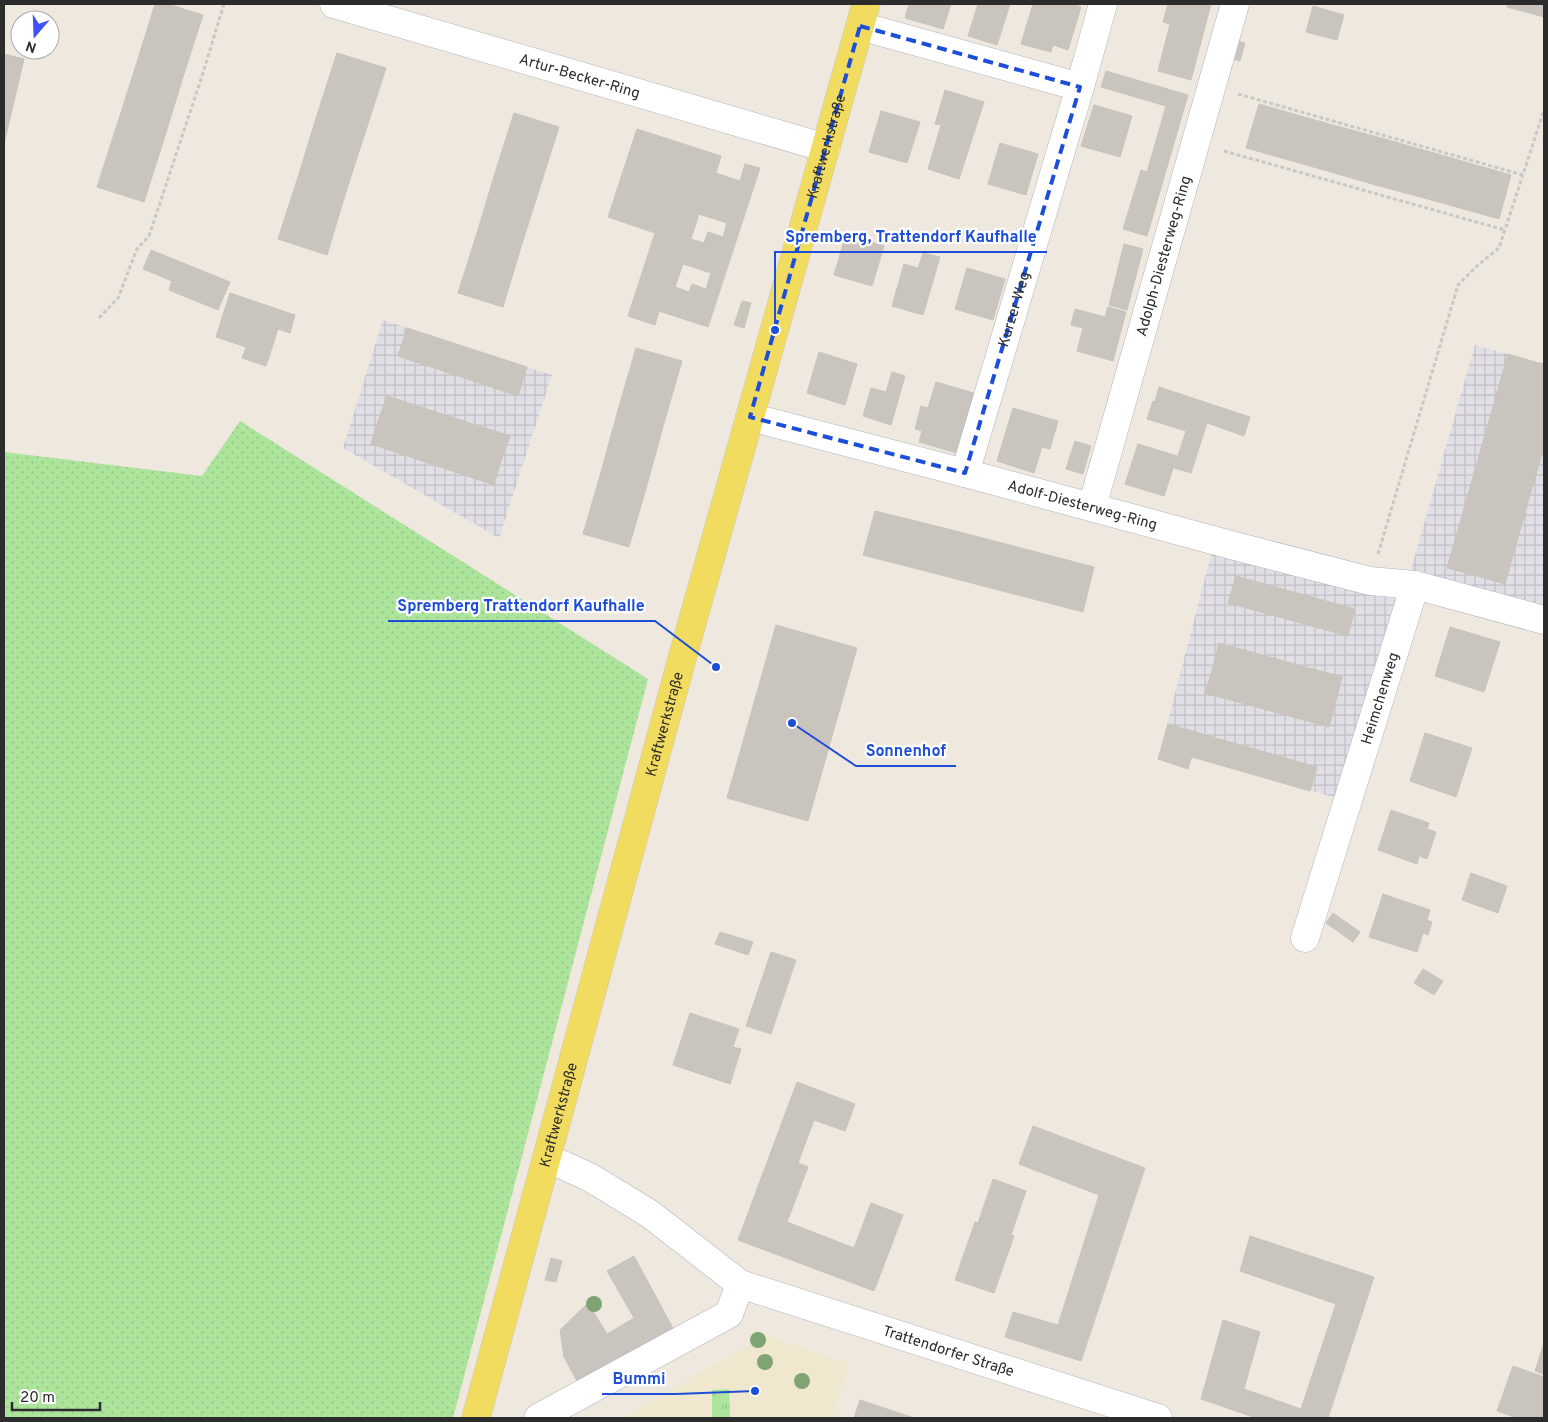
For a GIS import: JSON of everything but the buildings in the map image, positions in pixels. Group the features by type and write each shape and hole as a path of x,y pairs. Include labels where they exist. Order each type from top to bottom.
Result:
{"main road":[{"name":"Kraftwerkstraße","path":"476,1418 681,662 864,15"}],"street":[{"name":"Artur-Becker-Ring","path":"334,4 826,148"},
{"name":"Kurzer Weg","path":"965,472 1080,87 1102,4"},
{"name":"Adolph-Diesterweg-Ring","path":"1092,508 1235,4"},
{"path":"864,15 1080,87"},
{"name":"Adolf-Diesterweg-Ring","path":"750,418 965,472 1231,546 1370,581 1415,585"},
{"path":"1415,585 1544,620"},
{"name":"Heimchenweg","path":"1305,938 1415,585"},
{"name":"Trattendorfer Straße","path":"546,1159 563,1164 591,1178 650,1214 740,1284 1158,1418"},
{"path":"538,1418 729,1314 740,1284"}],"path":[{"path":"99,318 118,298 137,248 148,236 202,76 224,4"},
{"path":"1211,86 1523,175"},
{"path":"1370,581 1458,285 1499,248 1544,110"},
{"path":"1195,143 1505,230"}],"highlighted area":[{"path":"860,26 1080,87 965,473 750,417"}],"shaded area":[{"path":"383,320 552,375 499,538 343,448"},
{"path":"1475,345 1544,364 1544,612 1410,573"},
{"path":"1212,551 1401,601 1337,798 1192,757 1188,769 1158,759"},
{"path":"766,1335 850,1364 832,1418 622,1418"}],"green space":[{"path":"240,421 648,679 453,1418 4,1418 4,452 202,476"},
{"path":"729,1389 730,1418 712,1418 712,1390"}],"place":[{"name":"Spremberg, Trattendorf Kaufhalle","path":"775,330"},
{"name":"Spremberg Trattendorf Kaufhalle","path":"716,667"},
{"name":"Sonnenhof","path":"792,723"},
{"name":"Bummi","path":"755,1391"}]}
